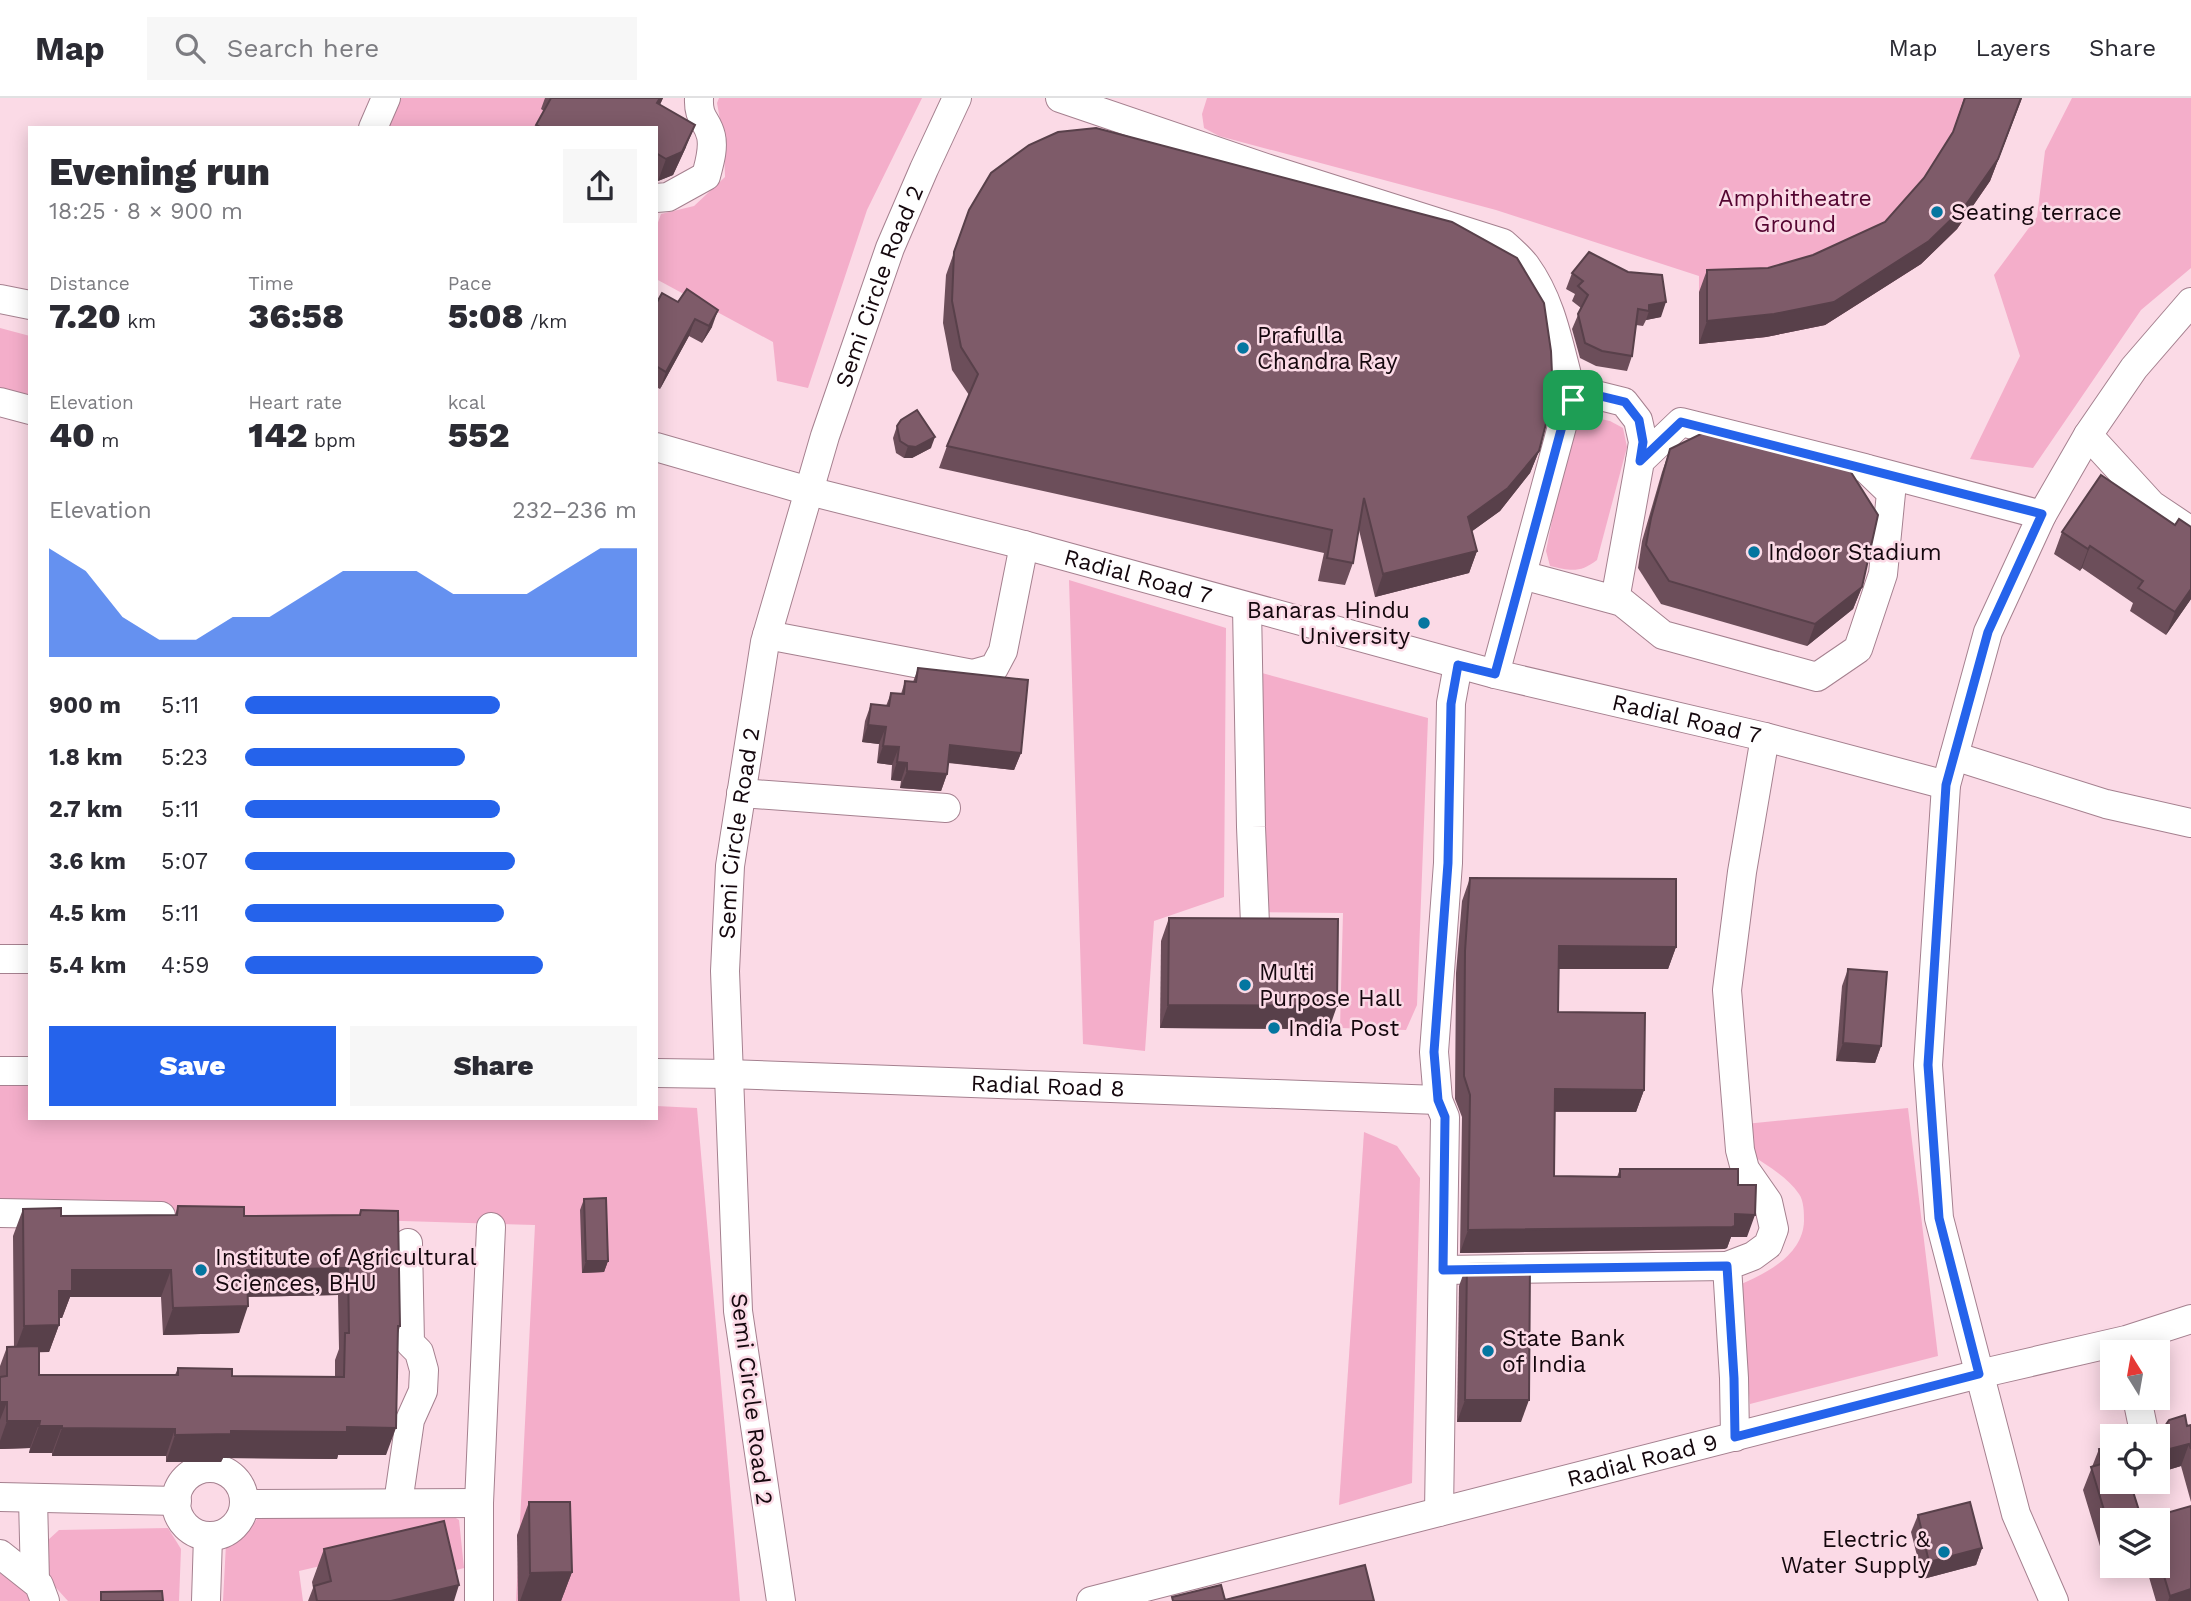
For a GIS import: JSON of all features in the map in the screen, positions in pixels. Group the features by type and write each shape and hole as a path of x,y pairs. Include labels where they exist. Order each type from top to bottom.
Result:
{"lane":[{"path":"374,126 386,98"},
{"path":"658,198 668,197 706,176 711,158 711,135 698,113 699,98"},
{"name":"Semi Circle Road 2","path":"781,1601 738,1311 724,971 730,866 767,635 825,436 890,248 957,98"},
{"path":"1060,98 1269,169 1503,243 1525,265 1544,296 1556,331 1573,400 1564,419 1495,674"},
{"path":"0,299 28,305"},
{"path":"2054,1601 2016,1514 1939,1218 1928,1065 1946,785 1988,632 2042,514 2088,435 2134,368 2191,302"},
{"path":"1573,400 1596,395 1625,402 1639,420 1643,442 1615,600"},
{"path":"0,402 28,409"},
{"path":"1640,461 1681,422 2042,514"},
{"path":"2088,435 2152,505 2191,531"},
{"name":"Radial Road 7","path":"658,454 1024,545 1458,665 1766,737 1946,785"},
{"path":"1522,575 1622,602 1663,635 1817,677 1857,649 1883,574 1891,493 1865,468"},
{"path":"767,635 973,674 994,667 1003,652 1024,545"},
{"path":"1247,607 1250,813 1255,924"},
{"path":"1439,1512 1445,1117 1438,1100 1434,1052 1448,863 1451,704 1458,665"},
{"path":"1443,1270 1727,1266 1753,1256 1768,1245 1774,1229 1768,1202 1745,1169 1740,1150 1727,990 1742,872 1766,737"},
{"path":"1954,756 2106,804 2191,823"},
{"path":"741,793 946,808"},
{"path":"0,958 28,959"},
{"path":"0,1071 28,1071"},
{"name":"Radial Road 8","path":"658,1073 728,1073 1438,1100"},
{"path":"0,1213 174,1217"},
{"path":"479,1601 479,1503 491,1227"},
{"path":"398,1503 410,1420 423,1391 425,1370 419,1352 410,1343 408,1243"},
{"path":"1727,1266 1735,1437"},
{"name":"Radial Road 9","path":"2141,1340 2191,1319"},
{"name":"Radial Road 9","path":"1091,1601 1979,1374 2100,1351"},
{"path":"202,1470 225,1472 234,1479 241,1488 244,1504 239,1521 230,1530 208,1536 189,1528 177,1510 179,1490 191,1475 202,1470"},
{"path":"0,1497 177,1501"},
{"path":"33,1498 40,1591"},
{"path":"244,1504 479,1503"},
{"path":"206,1601 208,1536"},
{"path":"0,1554 40,1591"}],"green space":[{"path":"395,98 548,98 547,113 540,126 381,126"},
{"path":"719,98 922,98 867,210 808,388 777,381 773,342 658,280 658,222 661,214 694,206 725,177 724,142 717,103"},
{"name":"Amphitheatre Ground","path":"1207,98 2022,98 1990,181 1957,229 1921,264 1825,325 1766,337 1699,344 1699,276 1496,210 1219,136 1204,128 1202,114"},
{"path":"2072,98 2191,98 2191,268 2141,310 2033,468 1970,459 2020,356 1994,275 2037,217 2045,151"},
{"path":"0,328 28,335 28,397 0,390"},
{"path":"1591,417 1610,421 1623,428 1627,447 1597,560 1575,570 1550,566 1546,551 1568,439 1578,423"},
{"path":"1069,580 1226,628 1224,897 1154,921 1145,1051 1083,1044"},
{"path":"1262,673 1428,718 1417,1005 1406,1030 1340,1028 1343,913 1258,912"},
{"path":"0,1074 28,1076 28,1120 658,1120 658,1106 697,1108 740,1601 516,1601 535,1225 0,1209"},
{"path":"1908,1108 1938,1356 1750,1404 1739,1285 1761,1275 1790,1253 1802,1233 1804,1218 1802,1200 1789,1182 1749,1153 1745,1124"},
{"path":"1364,1132 1397,1146 1420,1178 1412,1483 1339,1505"},
{"path":"451,1515 459,1520 464,1568 445,1573 428,1541 299,1571 303,1601 223,1601 226,1544 246,1534 259,1516"},
{"path":"168,1528 181,1549 179,1601 68,1601 48,1579 47,1541 59,1530"},
{"path":"0,1573 32,1597 33,1601 0,1601"}],"building":[{"path":"551,98 660,98 657,103 695,125 682,152 666,159 658,154 658,126 536,125"},
{"name":"Seating terrace","path":"1965,98 2021,98 1998,159 1965,206 1929,241 1834,302 1774,314 1707,321 1707,270 1768,268 1813,255 1885,222 1924,178 1953,132"},
{"name":"Prafulla Chandra Ray","path":"1096,128 1452,222 1517,258 1544,303 1551,351 1553,396 1539,451 1508,488 1468,517 1477,551 1383,574 1364,498 1353,563 1327,558 1332,530 947,446 978,374 961,347 952,301 954,252 969,210 991,173 1029,145 1058,132"},
{"path":"1589,252 1628,272 1662,275 1666,302 1649,305 1649,311 1638,309 1632,356 1602,351 1585,343 1578,314 1588,295 1578,286 1583,281 1572,273"},
{"path":"687,289 718,310 709,326 695,319 666,372 658,367 658,300 662,293 678,302"},
{"path":"917,410 935,437 916,447 908,446 900,441 897,426 901,420"},
{"name":"Indoor Stadium","path":"1709,430 1849,469 1878,515 1862,587 1815,624 1669,581 1646,545 1670,449"},
{"path":"2101,475 2175,525 2179,519 2191,527 2191,589 2175,612 2138,588 2143,581 2090,546 2088,549 2062,532"},
{"path":"918,668 1028,680 1021,753 950,745 947,774 907,771 907,763 897,762 899,747 883,746 886,727 868,725 871,704 889,706 891,693 904,694 905,681 916,682"},
{"path":"1470,878 1676,879 1676,947 1559,946 1558,1012 1645,1013 1644,1090 1555,1089 1554,1176 1620,1177 1620,1169 1738,1169 1738,1185 1756,1185 1755,1215 1735,1214 1735,1226 1732,1227 1468,1230 1470,1095 1464,1076 1465,951"},
{"name":"Multi Purpose Hall","path":"1169,918 1338,919 1337,1006 1168,1005"},
{"path":"1848,969 1887,972 1881,1046 1843,1043"},
{"path":"606,1198 608,1261 586,1261 584,1199"},
{"path":"178,1206 244,1207 244,1216 360,1215 361,1210 398,1211 400,1326 396,1428 347,1427 347,1432 231,1431 231,1434 175,1435 175,1429 62,1428 39,1426 40,1421 7,1421 7,1402 0,1402 0,1377 7,1376 7,1347 39,1346 39,1375 178,1375 178,1368 232,1369 232,1376 344,1377 345,1333 349,1333 348,1268 247,1270 248,1306 173,1308 171,1270 72,1270 72,1291 59,1291 59,1325 24,1326 23,1209 61,1208 61,1216 177,1215"},
{"name":"State Bank of India","path":"1530,1263 1529,1400 1465,1400 1467,1264"},
{"path":"2185,1415 2187,1426 2191,1425 2191,1449 2189,1444 2170,1449 2170,1424 2166,1424 2169,1420"},
{"path":"2100,1464 2100,1494 2134,1494 2138,1508 2103,1508 2091,1467"},
{"path":"529,1502 570,1502 572,1572 530,1573"},
{"path":"1970,1502 1982,1548 1929,1562 1918,1515"},
{"path":"2191,1506 2191,1589 2170,1596 2165,1578 2170,1578 2170,1512"},
{"path":"444,1521 459,1585 391,1601 317,1601 314,1586 331,1581 324,1549"},
{"path":"1365,1565 1374,1601 1173,1601 1172,1597 1221,1585 1225,1600"},
{"path":"162,1591 163,1601 101,1601 101,1592"}],"place":[{"name":"Seating terrace","path":"1937,212"},
{"name":"Prafulla Chandra Ray","path":"1243,348"},
{"name":"Indoor Stadium","path":"1754,552"},
{"name":"Banaras Hindu University","path":"1424,623"},
{"name":"Multi Purpose Hall","path":"1245,985"},
{"name":"India Post","path":"1274,1028"},
{"name":"Institute of Agricultural Sciences, BHU","path":"201,1270"},
{"name":"State Bank of India","path":"1488,1351"},
{"name":"Electric & Water Supply","path":"1944,1552"}],"route":[{"path":"1596,395 1625,402 1639,420 1643,442 1640,461 1681,422 2042,514 1988,632 1946,785 1928,1065 1939,1218 1979,1374 1735,1437 1727,1266 1443,1270 1445,1117 1438,1100 1434,1052 1448,863 1451,704 1458,665 1495,674 1564,419 1573,400 1596,395"}]}
